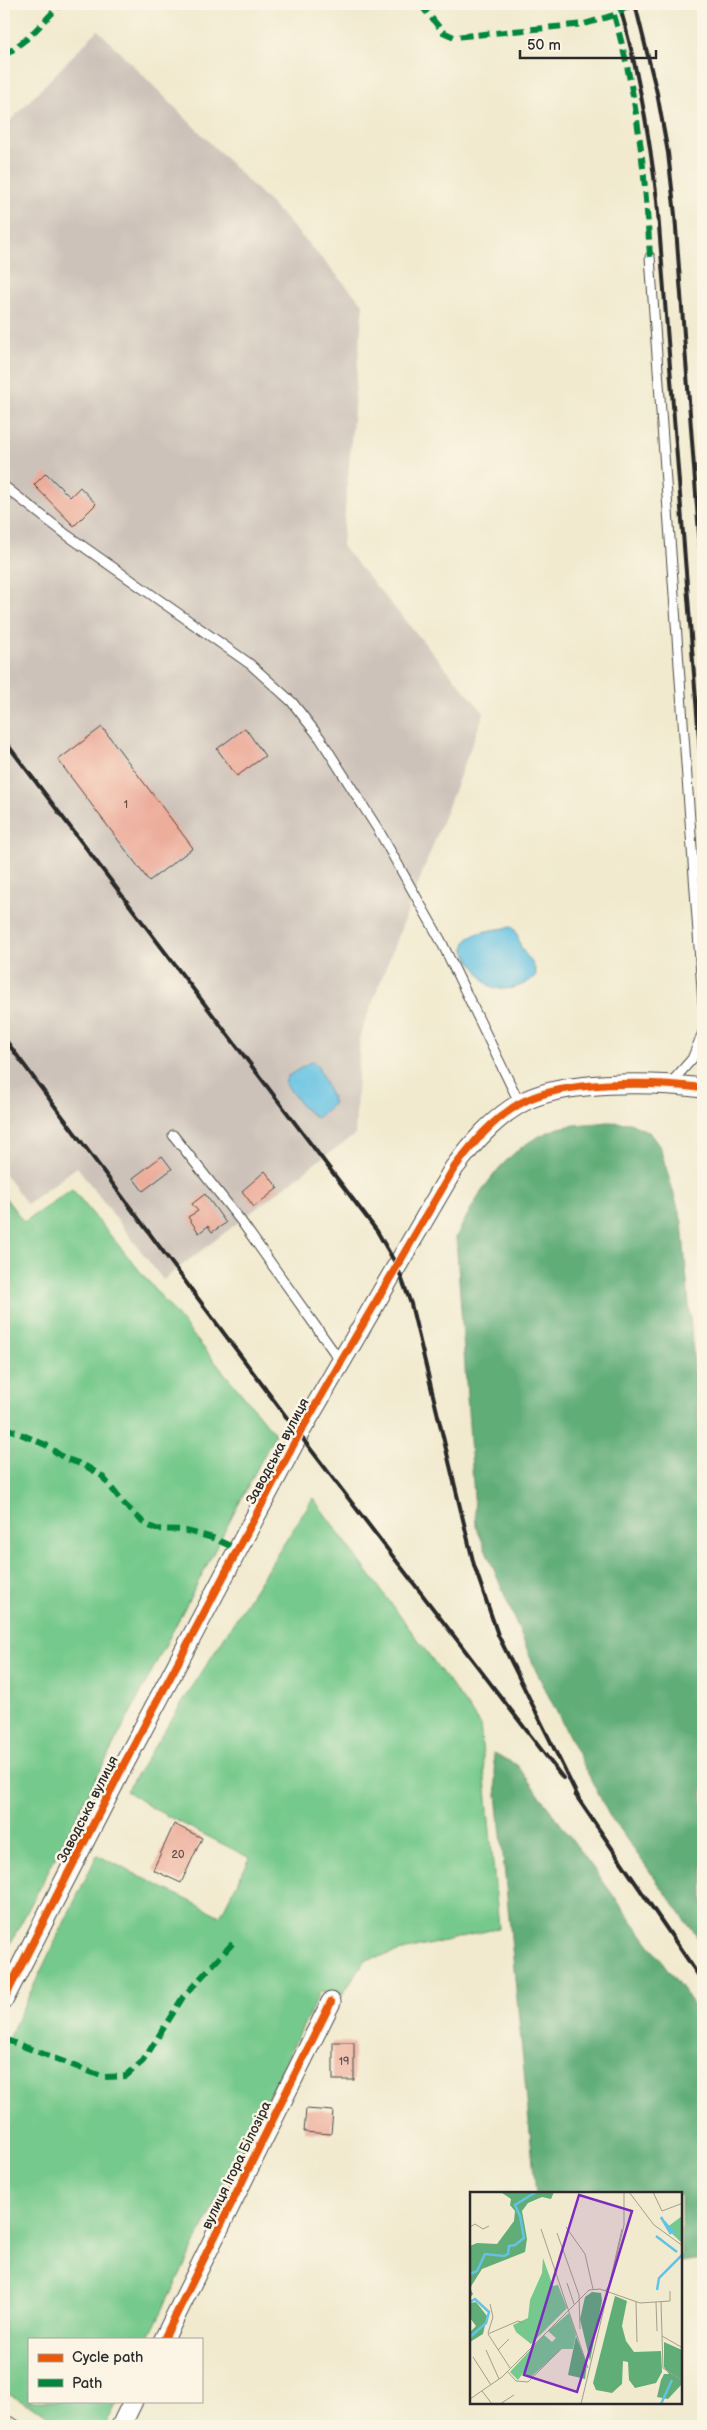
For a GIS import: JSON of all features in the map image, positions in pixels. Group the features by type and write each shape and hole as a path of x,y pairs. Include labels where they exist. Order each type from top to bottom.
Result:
{"street":[{"name":"Заводська вулиця","path":"4,1999 121,1770 299,1434 454,1168 476,1140 493,1123 520,1104 538,1096 570,1089 670,1084 703,1088"},
{"name":"вулиця Ігора Білозіра","path":"164,2338 331,2002"},
{"path":"121,2426 133,2402"}],"lane":[{"path":"650,257 703,1003"},
{"path":"4,486 67,535 250,664 292,702 320,738 379,830 441,941 520,1104"},
{"path":"670,1084 692,1059 703,1032"},
{"path":"173,1135 241,1221 341,1362"}],"shaded area":[{"path":"98,30 283,216 363,304 342,546 484,713 360,1035 355,1135 322,1158 163,1280 77,1167 27,1204 4,1173 4,127"}],"green space":[{"path":"608,1122 630,1123 649,1132 660,1147 682,1222 703,1471 703,1945 609,1815 536,1671 476,1526 456,1237 485,1186 509,1158 524,1146 540,1136 559,1128"},
{"path":"72,1189 275,1434 4,1956 4,1196 24,1222"},
{"path":"313,1498 480,1724 499,1928 365,1960 341,1997 320,1992 148,2338 28,2338 28,2402 117,2402 105,2426 69,2426 4,2392 4,2047 97,1855 220,1916 250,1858 152,1808 126,1791"},
{"path":"493,1753 517,1765 703,2017 703,2259 682,2262 682,2192 536,2192"}],"water":[{"path":"512,927 516,932 522,949 533,964 536,975 526,983 512,988 491,987 486,983 467,956 465,947 467,940 481,932"},
{"path":"312,1061 317,1065 334,1103 317,1118 303,1108 285,1083 288,1076"}],"building":[{"path":"4,245 10,252 4,258"},
{"path":"46,473 70,497 80,487 96,504 74,526 34,485"},
{"path":"102,727 193,848 149,881 58,760"},
{"path":"245,728 265,756 237,776 217,749"},
{"path":"162,1156 172,1169 143,1191 133,1178"},
{"path":"265,1171 278,1188 254,1207 242,1191"},
{"path":"205,1194 226,1223 212,1232 208,1226 199,1233 188,1217 198,1211 192,1204"},
{"path":"174,1824 202,1838 181,1883 153,1870"},
{"path":"333,2042 354,2042 354,2080 333,2080"},
{"path":"306,2109 333,2111 331,2134 304,2132"},
{"path":"4,2413 29,2426 4,2426"}],"railway":[{"path":"619,4 632,52 642,101 657,200 703,790"},
{"path":"635,4 657,93 668,153 675,215 703,587"},
{"path":"4,740 377,1231 397,1266 411,1304 474,1565 498,1635 579,1799"},
{"path":"4,1038 299,1434 563,1778"},
{"path":"575,1794 703,1982"}],"marked path":[{"path":"4,56 29,37 61,4"},
{"path":"420,4 443,32 454,37 585,24 614,15 632,4"},
{"path":"614,15 635,105 646,195 650,257"},
{"path":"4,1427 46,1445 64,1458 84,1465 102,1476 124,1504 145,1524 156,1529 183,1530 213,1538 239,1550"},
{"path":"4,2039 104,2077 126,2076 143,2061 183,1997 233,1943"}],"cycle path":[{"path":"4,1999 121,1770 299,1434 454,1168 476,1141 500,1117 519,1104 537,1096 559,1090 609,1084 660,1084 703,1088"},
{"path":"164,2338 331,2002"}]}
